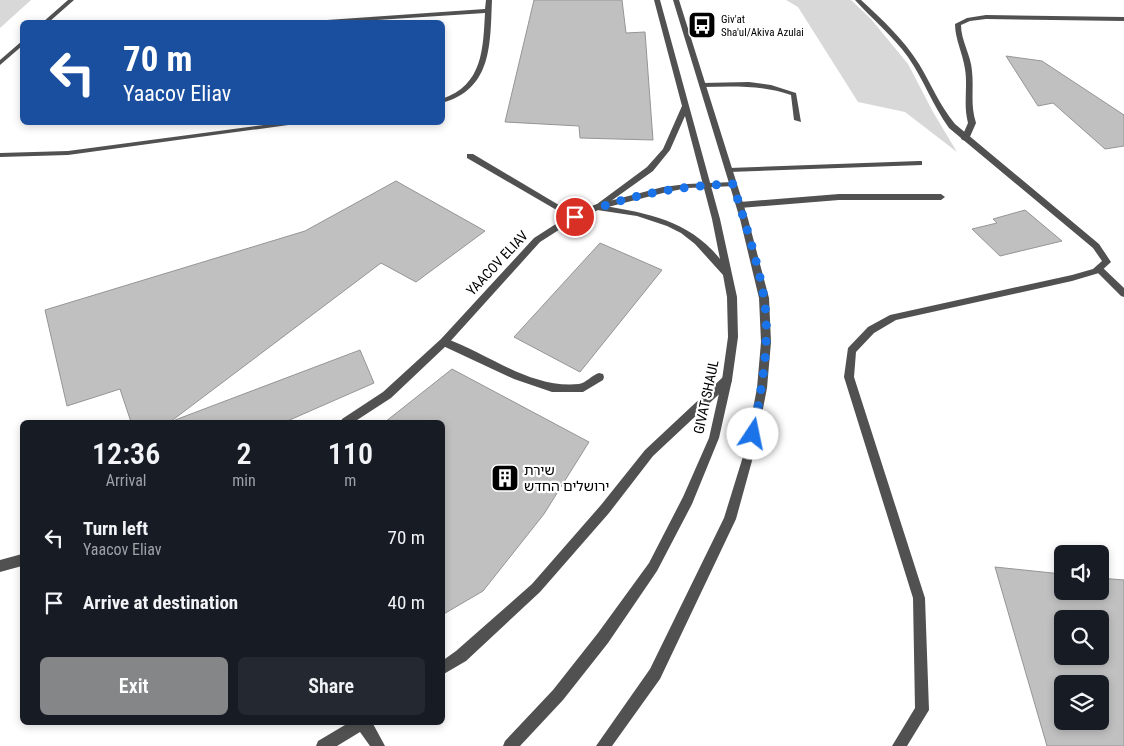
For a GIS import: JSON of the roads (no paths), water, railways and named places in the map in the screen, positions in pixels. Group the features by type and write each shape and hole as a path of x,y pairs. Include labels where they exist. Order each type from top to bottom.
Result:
{"street":[{"path":"48,20 72,0"},
{"path":"445,100 453,98 471,85 480,70 489,0"},
{"name":"GIVAT SHAUL","path":"510,746 558,695 603,638 653,567 688,500 714,438 728,380 733,336 732,297 707,185 657,0"},
{"path":"603,746 655,674 730,519 750,450 762,388 766,342 764,298 740,205 676,0"},
{"path":"858,0 877,17 906,52 938,110 965,139 1096,246 1107,262 1099,269 1072,278 893,317 871,330 850,351 850,377 919,598 922,710 899,746"},
{"path":"357,20 488,11"},
{"path":"965,139 972,123 968,110 969,72 966,54 958,33 958,24 969,19 986,17 1124,19"},
{"path":"0,63 20,46"},
{"path":"702,84 760,84 778,87 794,94 798,120"},
{"path":"597,207 650,169 666,150 686,105"},
{"path":"0,155 68,153 284,125"},
{"path":"470,156 575,217"},
{"path":"729,170 919,163"},
{"name":"YAACOV ELIAV","path":"349,420 387,395 444,342 537,240 575,217 597,207 662,190 733,184"},
{"path":"740,205 839,197 941,196"},
{"path":"597,207 670,223 691,235 710,251 728,277"},
{"path":"1099,269 1124,294"},
{"path":"444,342 518,376 552,388 583,388 599,377"},
{"path":"445,667 461,656 536,588 605,509 649,452 728,380"},
{"path":"0,566 20,561"},
{"path":"322,746 360,725"},
{"path":"365,725 378,746"}],"place":[{"name":"Giv'at Sha'ul/Akiva Azulai","path":"702,25"},
{"name":"שירת ירושלים החדש","path":"505,478"}]}
